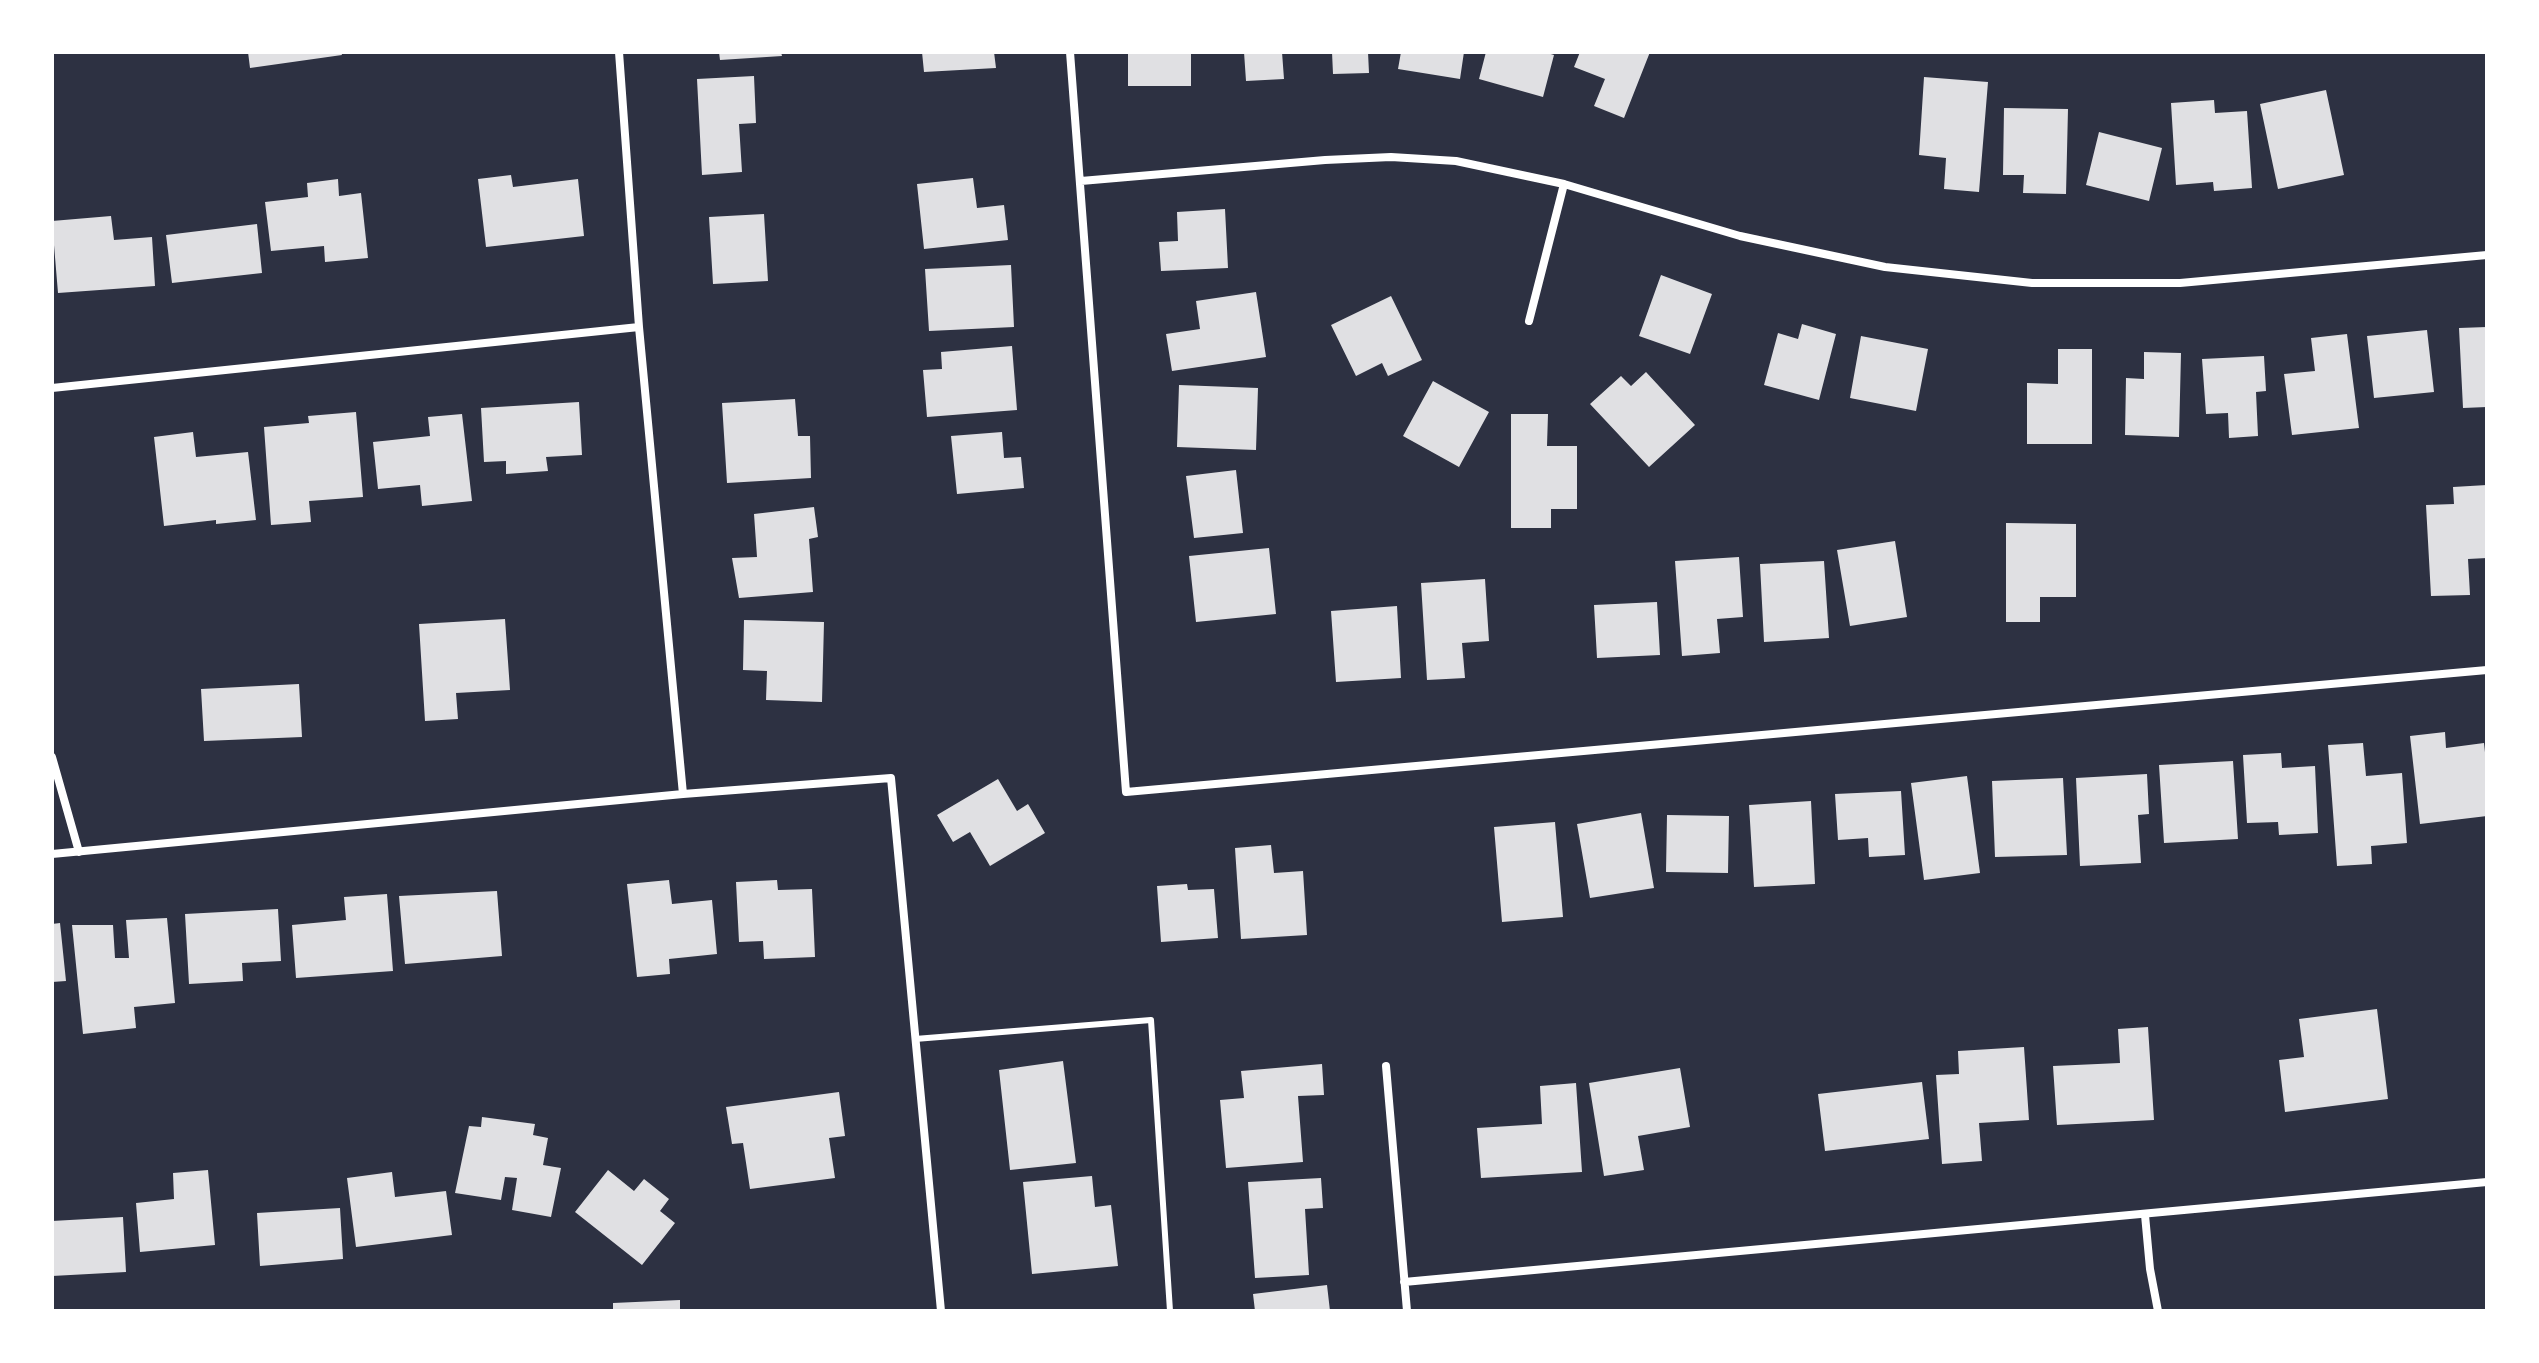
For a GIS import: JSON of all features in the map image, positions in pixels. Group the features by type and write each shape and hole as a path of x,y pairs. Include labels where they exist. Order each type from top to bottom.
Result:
{"street":[{"path":"619,52 639,327 683,794"},
{"path":"1070,52 1126,792 2487,670"},
{"path":"1081,181 1325,160 1391,157 1456,161 1564,184 1740,236 1870,264 2032,283 2180,283 2487,255"},
{"path":"1529,321 1564,184"},
{"path":"52,388 639,327"},
{"path":"52,757 79,852"},
{"path":"52,854 683,794 891,778 941,1311"},
{"path":"1386,1066 1407,1311"},
{"path":"1404,1282 2487,1182"},
{"path":"2145,1215 2158,1311"}],"lane":[{"path":"915,1039 1151,1020 1170,1311"}],"building":[{"path":"248,52 341,52 342,55 250,68"},
{"path":"719,52 781,52 782,56 720,60"},
{"path":"922,52 994,52 996,68 924,72"},
{"path":"1128,52 1191,52 1191,86 1128,86"},
{"path":"1244,52 1282,52 1284,79 1246,81"},
{"path":"1332,52 1368,52 1369,73 1333,74"},
{"path":"1401,52 1464,52 1460,79 1398,69"},
{"path":"1486,52 1544,52 1554,55 1543,97 1479,79"},
{"path":"1580,52 1650,52 1624,118 1594,106 1605,79 1574,67"},
{"path":"754,76 756,123 739,124 742,172 702,175 697,79"},
{"path":"1924,77 1988,82 1979,192 1944,189 1946,158 1919,155"},
{"path":"2326,90 2344,175 2278,189 2260,104"},
{"path":"2214,100 2215,113 2247,111 2252,188 2214,191 2213,182 2176,185 2171,103"},
{"path":"2004,108 2068,109 2066,194 2023,193 2024,175 2003,175"},
{"path":"2099,132 2162,148 2149,201 2086,185"},
{"path":"511,175 513,187 578,179 584,236 486,247 478,179"},
{"path":"973,178 977,208 1004,205 1008,240 924,249 917,184"},
{"path":"338,179 339,196 361,193 368,258 325,262 324,246 271,251 265,202 308,197 307,183"},
{"path":"1225,209 1228,268 1161,271 1159,242 1178,241 1177,212"},
{"path":"764,214 768,281 713,284 709,217"},
{"path":"111,216 114,240 152,237 155,286 58,293 52,221"},
{"path":"257,224 262,273 172,283 166,235"},
{"path":"1011,265 1014,327 929,331 925,269"},
{"path":"1661,275 1712,294 1690,354 1639,336"},
{"path":"1256,292 1266,357 1172,371 1166,334 1200,329 1196,301"},
{"path":"1391,296 1422,360 1388,376 1382,363 1356,376 1331,325"},
{"path":"1802,324 1836,334 1819,400 1764,385 1778,333 1798,339"},
{"path":"2487,327 2487,407 2463,408 2459,328"},
{"path":"2427,330 2434,392 2374,398 2367,336"},
{"path":"2347,334 2359,428 2292,435 2284,374 2315,371 2311,338"},
{"path":"1861,336 1928,349 1916,411 1850,398"},
{"path":"1012,346 1017,410 927,417 923,370 942,369 941,352"},
{"path":"2058,349 2092,349 2092,444 2027,444 2027,383 2058,384"},
{"path":"2144,352 2181,353 2179,437 2125,435 2126,378 2144,379"},
{"path":"2264,356 2266,391 2256,392 2258,436 2229,438 2228,413 2206,414 2202,359"},
{"path":"1646,372 1695,425 1649,467 1590,404 1621,376 1631,386"},
{"path":"1433,381 1489,412 1459,467 1403,436"},
{"path":"1179,385 1258,388 1256,450 1177,447"},
{"path":"795,399 798,436 810,436 811,478 727,483 722,403"},
{"path":"579,402 582,455 546,457 548,471 506,474 506,461 484,462 481,408"},
{"path":"356,412 363,497 309,501 311,522 271,525 264,427 309,423 308,416"},
{"path":"462,414 472,501 422,506 420,485 378,489 373,442 430,436 428,417"},
{"path":"1511,414 1548,414 1547,446 1577,446 1577,509 1551,509 1551,528 1511,528"},
{"path":"193,432 196,457 248,452 256,520 216,524 216,520 164,526 154,437"},
{"path":"1002,432 1004,458 1021,457 1024,488 957,494 951,436"},
{"path":"1236,470 1243,533 1194,538 1186,476"},
{"path":"2487,485 2487,558 2468,559 2470,595 2431,596 2426,505 2454,504 2453,487"},
{"path":"814,507 818,537 809,539 813,592 739,598 732,558 757,557 754,514"},
{"path":"2006,523 2076,524 2076,597 2040,597 2040,622 2006,622"},
{"path":"1895,541 1907,617 1850,626 1837,550"},
{"path":"1269,548 1276,614 1196,622 1189,556"},
{"path":"1739,557 1743,617 1717,619 1720,653 1682,656 1675,561"},
{"path":"1824,561 1829,638 1764,642 1760,564"},
{"path":"1485,579 1489,641 1462,643 1465,678 1427,680 1421,583"},
{"path":"1657,602 1660,655 1597,658 1594,605"},
{"path":"1397,606 1401,678 1336,682 1331,611"},
{"path":"505,619 510,690 456,693 458,719 425,721 419,624"},
{"path":"744,620 824,622 822,702 766,700 767,671 743,670"},
{"path":"299,684 302,737 204,741 201,689"},
{"path":"2445,732 2446,748 2484,743 2487,816 2420,824 2410,736"},
{"path":"2363,743 2366,776 2402,773 2407,843 2371,846 2372,864 2337,866 2328,745"},
{"path":"2281,753 2282,768 2315,766 2318,833 2279,835 2278,822 2247,823 2243,755"},
{"path":"2233,761 2238,839 2164,843 2159,765"},
{"path":"2147,774 2149,814 2138,815 2141,863 2080,866 2076,778"},
{"path":"1967,776 1980,873 1924,880 1911,783"},
{"path":"2063,778 2067,855 1995,857 1992,781"},
{"path":"998,779 1017,811 1028,804 1045,833 990,866 970,832 953,842 937,815"},
{"path":"1901,791 1905,855 1869,857 1868,838 1838,840 1835,794"},
{"path":"1811,801 1815,884 1754,887 1749,805"},
{"path":"1641,813 1654,888 1590,898 1577,824"},
{"path":"1667,815 1729,816 1728,873 1666,872"},
{"path":"1555,822 1563,917 1502,922 1494,827"},
{"path":"1271,845 1274,873 1303,871 1307,935 1241,939 1235,848"},
{"path":"669,880 672,904 712,900 717,954 669,959 670,974 637,977 627,884"},
{"path":"777,880 778,890 812,889 815,957 764,959 763,941 739,942 736,882"},
{"path":"1187,884 1188,890 1214,889 1218,938 1161,942 1157,886"},
{"path":"497,891 502,956 405,964 399,896"},
{"path":"387,894 393,971 296,978 292,925 346,920 344,897"},
{"path":"278,909 281,961 242,963 243,981 189,984 185,914"},
{"path":"167,918 175,1003 134,1007 136,1028 83,1034 72,925 113,925 115,958 129,958 126,920"},
{"path":"60,923 66,981 52,982 52,924"},
{"path":"2377,1009 2388,1099 2285,1112 2279,1060 2304,1057 2299,1019"},
{"path":"2148,1027 2154,1120 2057,1125 2053,1066 2120,1063 2118,1029"},
{"path":"2024,1047 2029,1120 1979,1123 1982,1161 1942,1164 1936,1075 1959,1074 1958,1051"},
{"path":"1063,1061 1076,1163 1010,1170 999,1070"},
{"path":"1322,1064 1324,1095 1298,1096 1303,1162 1226,1168 1220,1100 1244,1098 1241,1071"},
{"path":"1680,1068 1690,1127 1638,1136 1644,1170 1604,1176 1589,1083"},
{"path":"1922,1082 1929,1139 1825,1151 1818,1094"},
{"path":"1576,1083 1582,1172 1481,1178 1477,1128 1542,1124 1540,1086"},
{"path":"839,1092 845,1136 829,1138 835,1178 750,1189 743,1143 732,1144 726,1107"},
{"path":"482,1117 535,1124 533,1135 548,1138 543,1165 561,1168 551,1217 512,1210 517,1178 505,1177 501,1200 455,1193 469,1126 481,1127"},
{"path":"208,1170 215,1245 140,1252 136,1203 174,1199 173,1173"},
{"path":"608,1170 634,1191 644,1179 669,1199 660,1211 675,1223 642,1265 575,1212"},
{"path":"392,1172 395,1197 446,1191 452,1235 356,1247 347,1178"},
{"path":"1092,1176 1095,1207 1111,1205 1118,1266 1032,1274 1023,1182"},
{"path":"1321,1178 1323,1208 1305,1209 1309,1275 1255,1278 1248,1182"},
{"path":"340,1208 343,1259 260,1266 257,1213"},
{"path":"123,1217 126,1272 52,1276 52,1221"},
{"path":"1327,1285 1330,1311 1255,1311 1253,1294"},
{"path":"680,1300 680,1311 613,1311 613,1303"}]}
